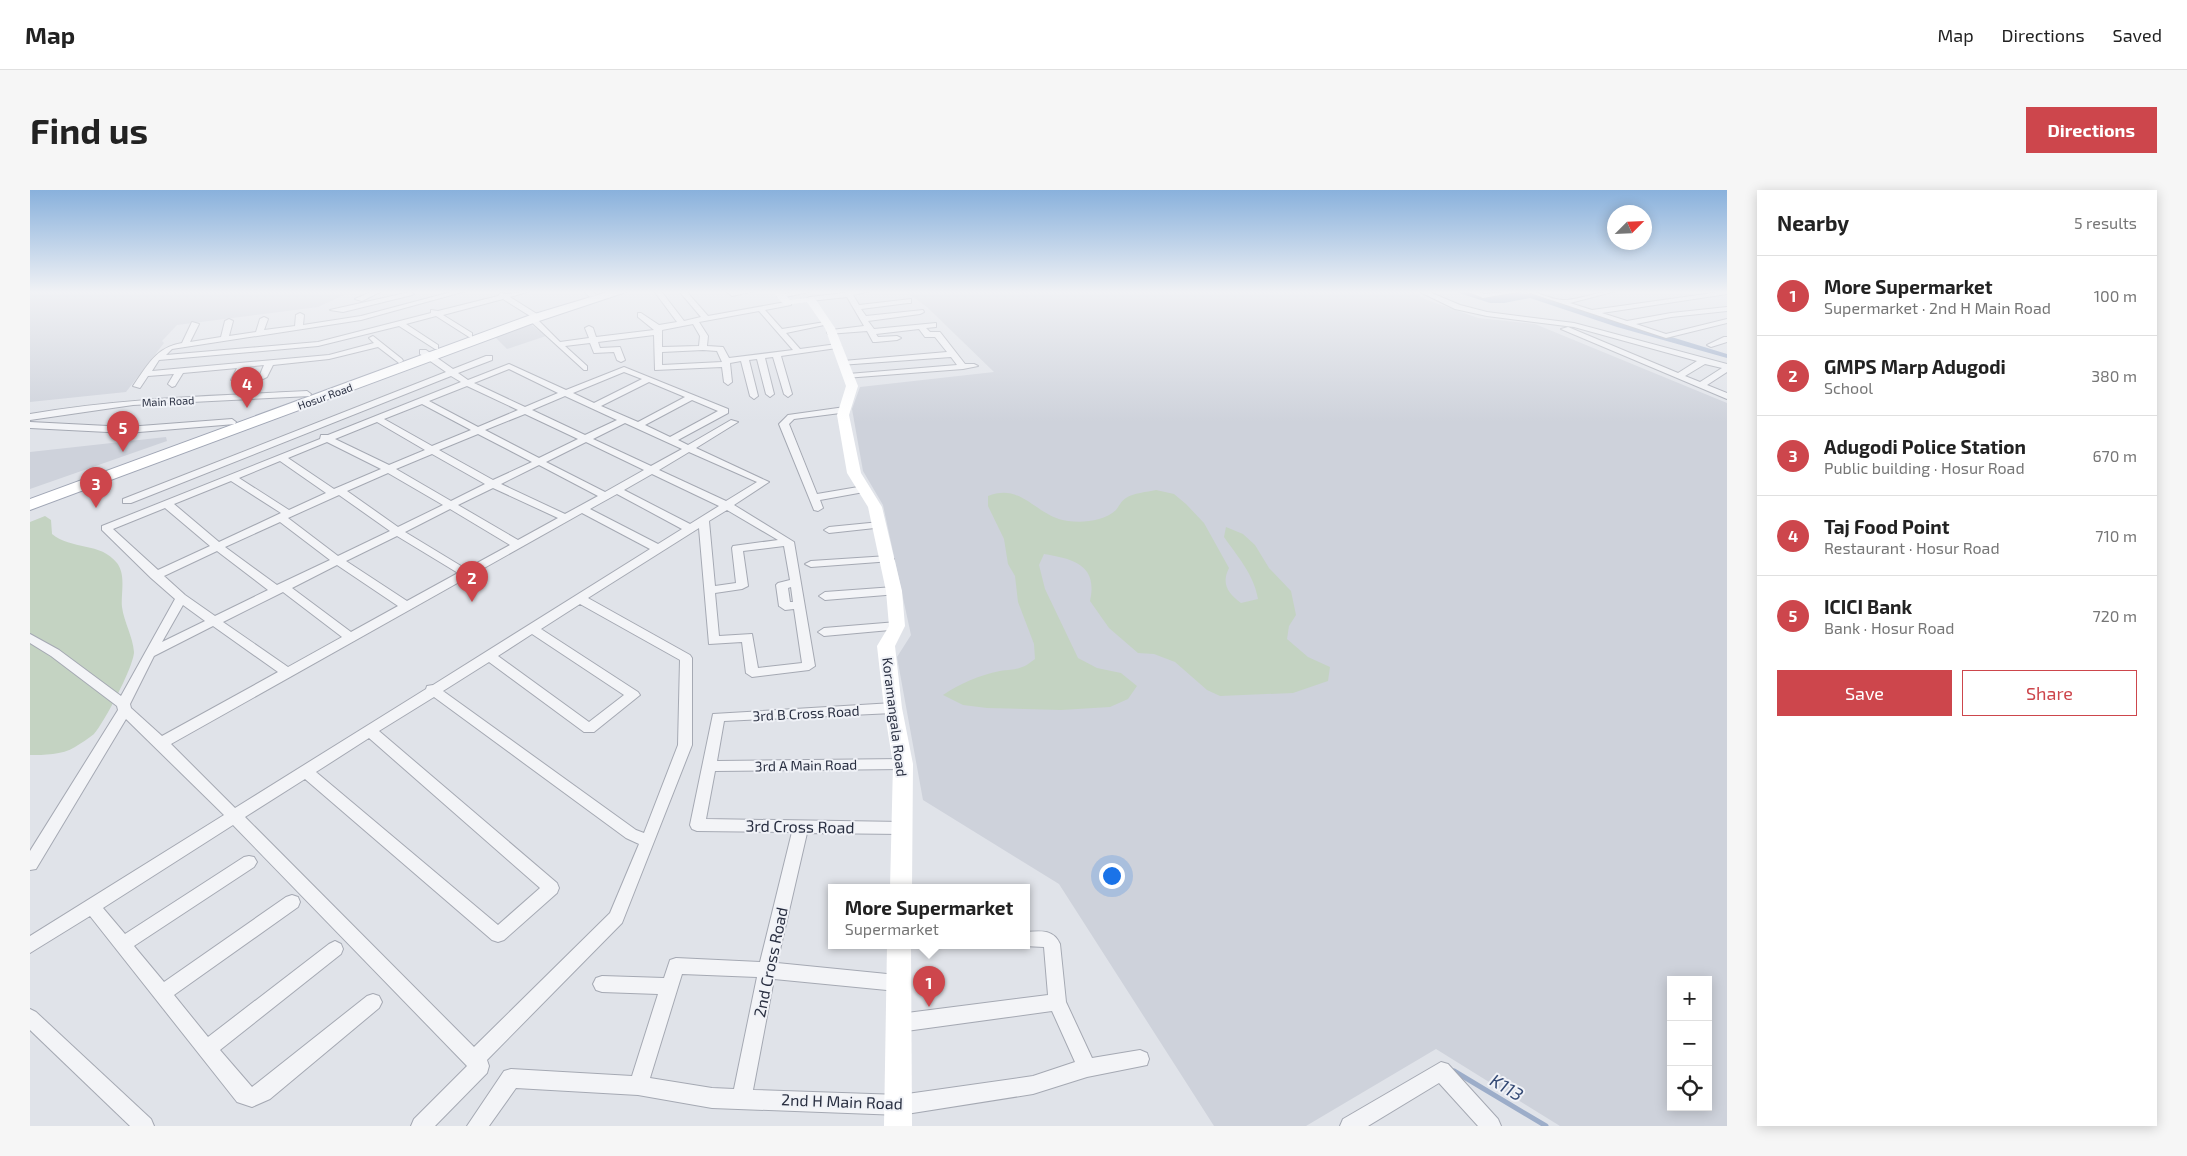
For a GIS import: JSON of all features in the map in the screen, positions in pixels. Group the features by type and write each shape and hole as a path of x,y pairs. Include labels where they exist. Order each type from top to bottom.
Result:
{"main road":[{"name":"Hosur Road","path":"30,496 307,394 399,361 430,352 469,335"},
{"name":"Hosur Road","path":"30,505 479,335"}],"street":[{"path":"185,344 190,335"},
{"path":"224,339 225,335"},
{"path":"137,386 157,358 170,347 255,335"},
{"path":"157,358 304,345 360,335"},
{"path":"369,335 399,361"},
{"path":"412,335 467,383 726,506 789,542"},
{"path":"551,335 584,368"},
{"path":"591,335 598,351 604,354 617,349 621,360"},
{"path":"560,344 610,335"},
{"path":"658,335 658,368 726,362 798,352 830,335"},
{"path":"703,335 703,348"},
{"path":"784,335 798,352"},
{"path":"824,632 897,626 894,591 880,525 875,507 854,473 843,415 852,386 831,335"},
{"path":"873,335 876,340 896,338"},
{"path":"938,335 963,367"},
{"path":"1577,335 1613,351 1725,394"},
{"path":"1609,335 1727,368"},
{"path":"1710,345 1727,339"},
{"path":"1613,351 1632,341"},
{"path":"145,374 328,357 379,344"},
{"path":"299,372 304,345"},
{"path":"922,349 947,347"},
{"path":"1636,359 1656,348"},
{"path":"658,350 720,349 726,362 728,382"},
{"path":"776,354 788,394"},
{"path":"845,370 953,354"},
{"path":"1656,367 1681,354"},
{"path":"760,356 770,394"},
{"path":"127,501 489,358"},
{"path":"744,358 754,396"},
{"path":"1678,376 1704,361"},
{"path":"263,377 270,362"},
{"path":"235,380 243,365"},
{"path":"30,946 432,689 764,482 564,393 509,366 106,528 155,576 181,598 287,672"},
{"path":"845,370 974,366"},
{"path":"203,380 211,368"},
{"path":"1700,385 1727,368"},
{"path":"155,576 217,546 389,469 624,369 725,411 671,440"},
{"path":"172,384 180,371"},
{"path":"594,406 649,379"},
{"name":"Main Road","path":"30,417 68,409 124,402 307,394"},
{"path":"637,426 692,397"},
{"path":"422,400 605,496"},
{"path":"845,410 791,417 784,424 816,503 864,489"},
{"path":"377,418 494,485 565,518"},
{"path":"149,654 212,621 624,420"},
{"path":"30,425 127,430 232,422"},
{"path":"161,743 652,470 734,422"},
{"path":"311,428 389,469 516,544"},
{"path":"280,457 465,573"},
{"path":"231,477 285,516 337,560 406,606"},
{"path":"616,490 689,528"},
{"path":"166,503 217,546 350,637"},
{"path":"582,509 658,548"},
{"path":"704,519 713,641 748,636 752,674 809,666 789,542"},
{"path":"829,530 880,525"},
{"path":"709,590 742,586 737,548 789,542"},
{"path":"811,564 888,559"},
{"path":"826,596 894,591"},
{"path":"30,864 124,707 149,654 181,598"},
{"path":"474,1060 616,918 685,745 686,658 579,598"},
{"name":"Koramangala Road","path":"897,626 886,646 893,708 903,764 904,828 901,884"},
{"path":"488,654 589,729 633,695 531,628"},
{"path":"30,638 55,653 124,707 480,1066 421,1126"},
{"path":"432,689 632,834 648,841"},
{"name":"3rd B Cross Road","path":"709,766 718,717 893,708"},
{"path":"305,770 498,935 551,888 369,730"},
{"name":"3rd A Main Road","path":"709,766 903,764"},
{"name":"3rd Cross Road","path":"709,766 698,825 904,828"},
{"name":"2nd Cross Road","path":"742,1098 767,970 801,826"},
{"path":"123,944 249,862"},
{"path":"162,993 292,902"},
{"path":"92,906 244,1096 252,1097 263,1092 373,1002"},
{"path":"1030,939 1046,938 1052,944 1056,1002 1087,1068"},
{"path":"207,1049 334,949"},
{"path":"899,949 899,1116"},
{"path":"638,1086 676,966 767,970 898,983"},
{"path":"602,984 669,986"},
{"path":"899,1023 1056,1002"},
{"path":"30,1018 144,1126"},
{"name":"2nd H Main Road","path":"477,1126 511,1078 638,1086 712,1098 742,1098 899,1116 1033,1085 1087,1068 1140,1059"},
{"path":"1350,1126 1441,1071 1491,1126"}],"shaded area":[{"path":"30,335 168,335 162,341 164,343 126,392 30,402"},
{"path":"544,335 546,336 507,349 494,336"},
{"path":"956,335 1561,335 1727,403 1727,1126 1560,1126 1436,1049 1306,1126 1214,1126 1059,884 923,800 897,657 911,635 883,505 863,471 852,409 860,387 994,372"},
{"path":"166,437 167,441 30,489 30,452"}],"green space":[{"path":"1156,490 1174,494 1204,523 1229,568 1226,579 1227,588 1241,603 1258,599 1249,574 1224,537 1226,527 1243,534 1255,545 1269,568 1291,591 1296,615 1289,626 1287,639 1308,657 1330,667 1328,681 1293,693 1220,696 1207,690 1175,662 1154,654 1138,653 1109,628 1090,601 1092,589 1087,572 1081,566 1065,558 1044,554 1039,565 1045,589 1078,658 1097,668 1121,673 1137,686 1128,699 1110,707 1061,710 987,708 963,705 943,695 977,677 1022,667 1035,659 1034,644 1018,602 1015,576 1008,564 1004,539 988,506 988,496 1010,493 1057,518 1081,522 1106,517 1116,510 1123,500 1129,496"},
{"path":"45,516 51,520 52,534 68,542 103,552 117,563 122,578 123,613 134,652 133,659 118,694 94,734 64,752 30,755 30,522"}],"water":[{"path":"1644,335 1664,335 1727,354 1727,358"}],"waterway":[{"name":"K113","path":"1454,1071 1546,1126"}],"place":[{"name":"Taj Food Point","path":"247,408"},
{"name":"ICICI Bank","path":"123,452"},
{"name":"Adugodi Police Station","path":"96,508"},
{"name":"GMPS Marp Adugodi","path":"472,602"},
{"name":"More Supermarket","path":"929,1007"}]}
